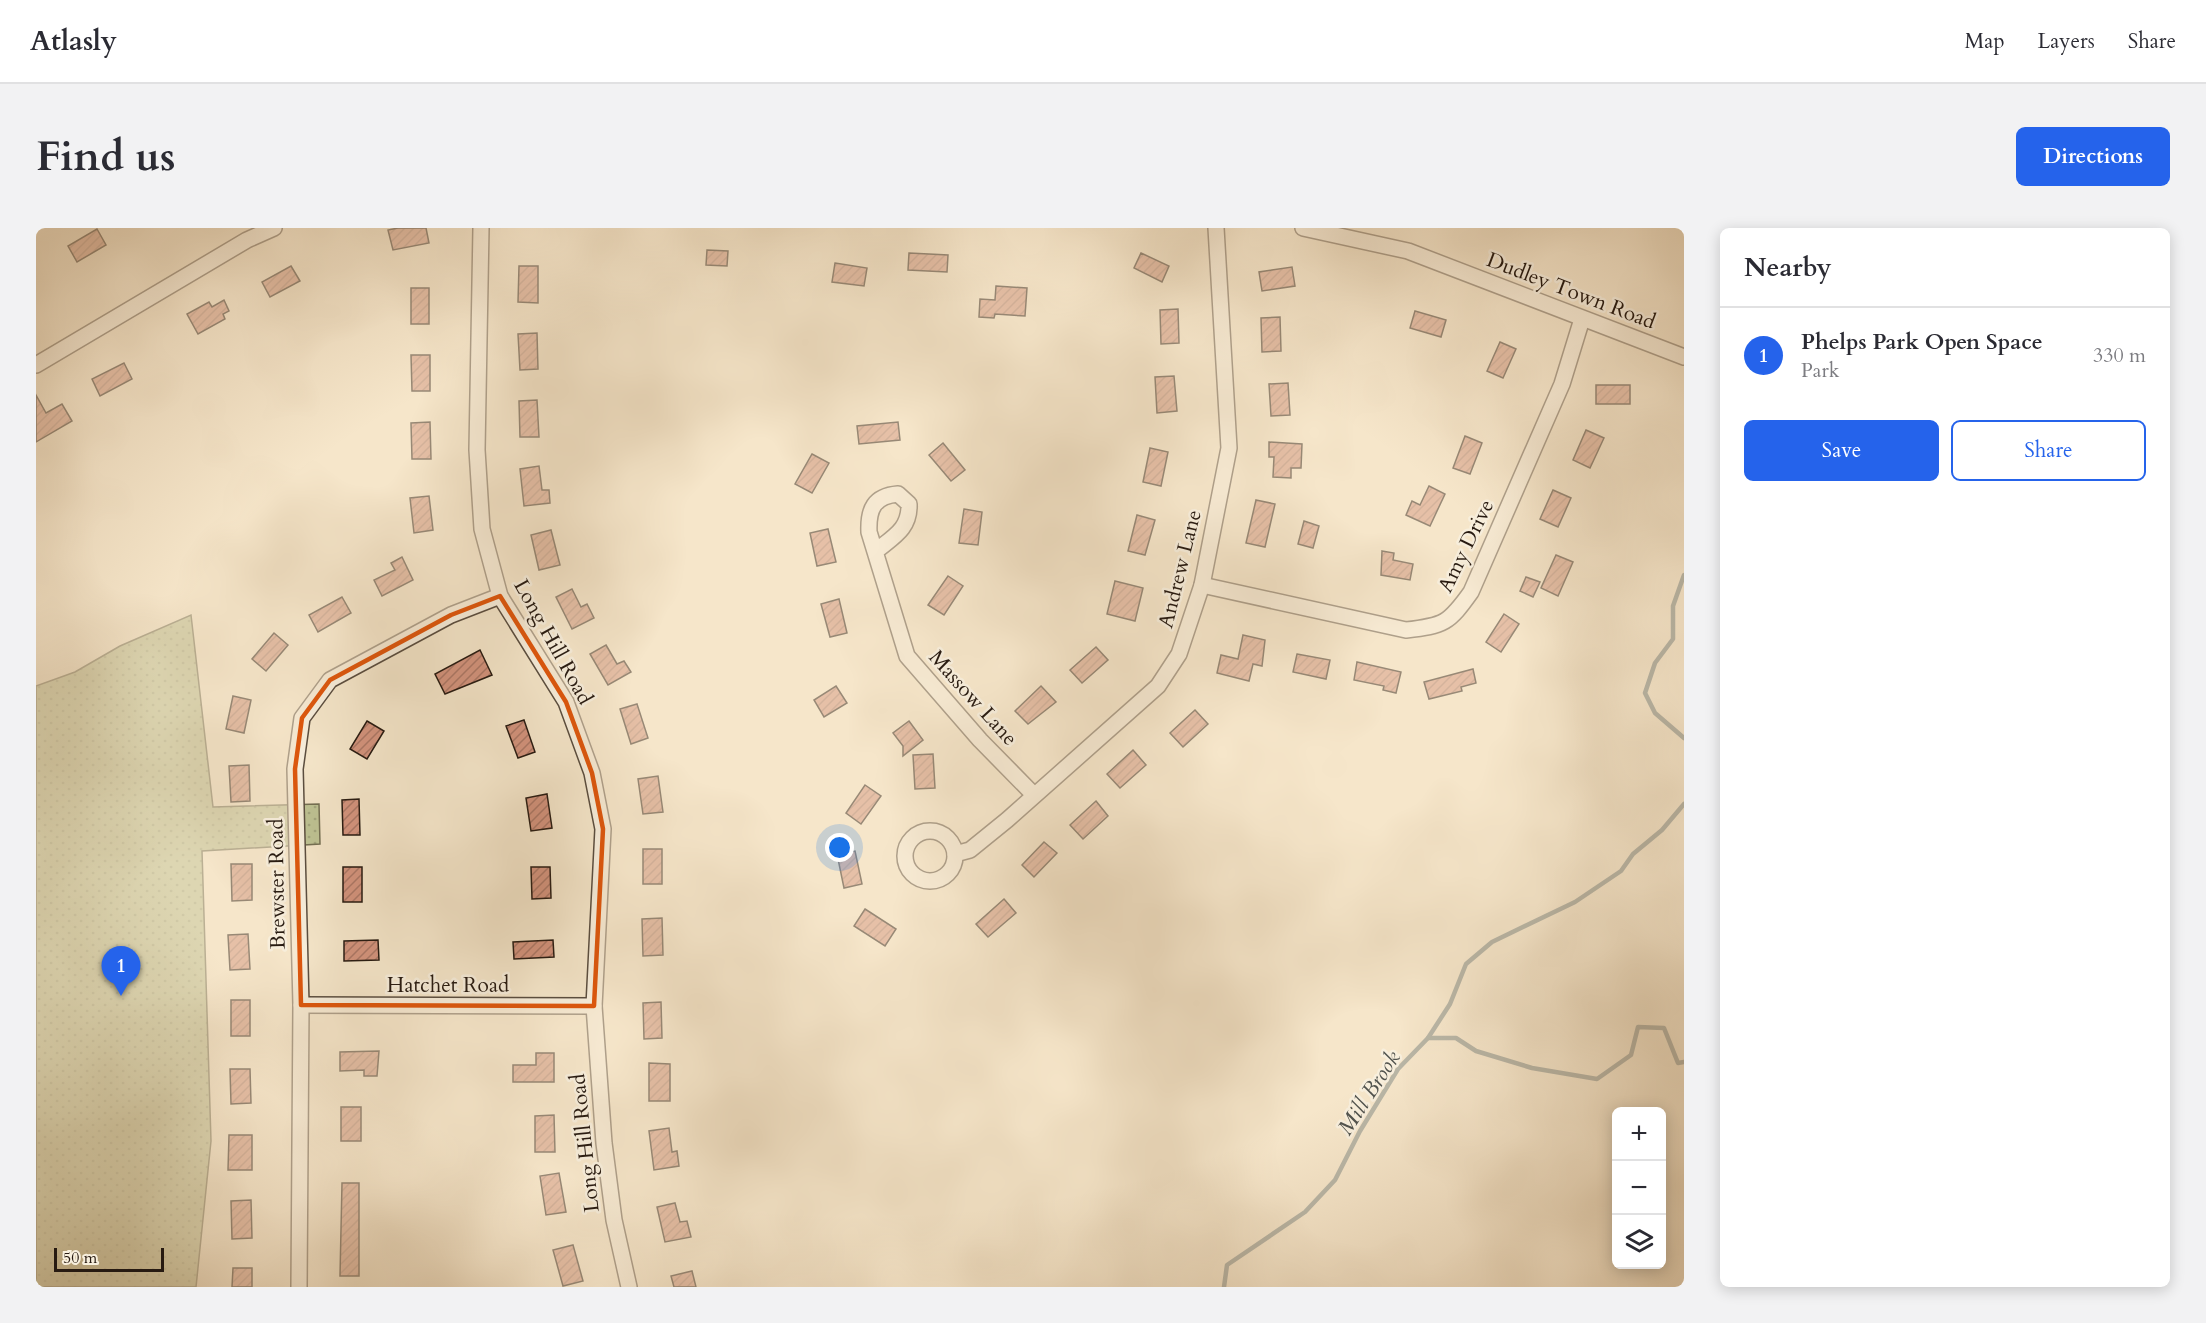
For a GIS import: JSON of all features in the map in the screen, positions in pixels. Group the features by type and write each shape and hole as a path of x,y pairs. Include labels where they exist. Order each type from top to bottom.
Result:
{"street":[{"path":"36,365 243,234 274,228"},
{"name":"Long Hill Road","path":"481,228 477,450 482,529 500,596 566,702 592,772 603,829 594,1006 605,1154 614,1220 629,1287"},
{"name":"Andrew Lane","path":"955,854 970,850 1158,686 1179,654 1202,585 1229,448 1216,228"},
{"name":"Dudley Town Road","path":"1304,228 1408,251 1684,357"},
{"name":"Amy Drive","path":"1202,585 1406,630 1436,627 1456,614 1471,592 1562,384 1582,319"},
{"name":"Massow Lane","path":"876,551 908,656 980,740 1034,795"},
{"name":"Brewster Road","path":"299,1287 301,1005 295,770 302,718 330,680 451,615 500,596"},
{"name":"Hatchet Road","path":"301,1005 594,1006"}],"highlighted area":[{"path":"500,596 566,702 592,773 603,829 594,1006 301,1005 295,769 302,718 330,680 451,615"}],"green space":[{"path":"191,615 213,807 319,804 320,844 202,851 211,1141 196,1287 36,1287 36,686 75,672 120,646"}],"building":[{"path":"426,228 429,243 393,250 388,230"},
{"path":"97,229 106,245 77,262 68,246"},
{"path":"707,250 728,251 727,266 706,265"},
{"path":"909,253 948,255 947,272 908,270"},
{"path":"1141,253 1169,266 1162,282 1134,268"},
{"path":"835,263 867,268 864,286 832,282"},
{"path":"291,266 300,281 270,297 262,282"},
{"path":"519,266 538,266 538,303 518,302"},
{"path":"1292,267 1295,286 1262,291 1259,272"},
{"path":"996,286 1027,288 1025,316 995,314 994,318 979,317 980,299 995,300"},
{"path":"411,288 429,288 429,324 411,324"},
{"path":"224,300 229,311 223,314 225,319 198,334 187,314 209,302 212,307"},
{"path":"1178,309 1179,343 1161,344 1160,310"},
{"path":"1415,311 1446,320 1441,337 1410,328"},
{"path":"1280,317 1281,351 1262,352 1261,318"},
{"path":"537,333 538,369 520,370 518,334"},
{"path":"1500,342 1516,349 1503,378 1487,371"},
{"path":"411,355 430,355 430,391 412,391"},
{"path":"124,363 132,379 100,396 92,379"},
{"path":"1174,376 1177,411 1157,413 1155,377"},
{"path":"1288,383 1290,415 1271,416 1269,384"},
{"path":"1596,385 1630,385 1630,404 1596,404"},
{"path":"36,395 46,413 62,404 72,421 36,442"},
{"path":"537,400 539,437 520,437 519,401"},
{"path":"430,422 431,459 412,459 411,423"},
{"path":"898,422 900,440 859,444 857,426"},
{"path":"1586,430 1604,438 1590,468 1573,460"},
{"path":"1465,436 1482,443 1470,474 1453,468"},
{"path":"1269,442 1302,444 1301,468 1291,468 1291,478 1273,477 1274,457 1269,457"},
{"path":"943,443 965,470 951,481 929,455"},
{"path":"1150,448 1168,452 1161,486 1143,482"},
{"path":"812,454 829,463 812,493 795,484"},
{"path":"539,466 542,490 549,490 550,503 524,506 520,469"},
{"path":"1429,486 1445,494 1430,526 1406,515 1412,501 1420,505"},
{"path":"1553,490 1571,498 1558,527 1540,519"},
{"path":"429,496 433,530 414,533 410,498"},
{"path":"1256,500 1275,504 1265,547 1246,543"},
{"path":"964,509 982,512 978,545 959,543"},
{"path":"1137,515 1155,520 1145,555 1128,551"},
{"path":"1304,521 1319,526 1313,548 1298,544"},
{"path":"828,529 836,562 817,566 810,533"},
{"path":"551,530 560,565 539,570 531,535"},
{"path":"1382,551 1394,553 1393,560 1413,564 1410,580 1381,575"},
{"path":"1556,555 1573,562 1558,596 1541,588"},
{"path":"402,557 413,580 382,596 374,580 395,570 391,563"},
{"path":"948,576 963,586 944,615 928,605"},
{"path":"1526,577 1540,582 1533,597 1520,591"},
{"path":"1115,581 1143,588 1135,621 1107,614"},
{"path":"572,589 581,607 587,604 594,618 572,629 556,597"},
{"path":"342,597 351,613 318,632 309,615"},
{"path":"839,599 847,633 830,637 821,604"},
{"path":"1504,614 1519,624 1501,652 1486,642"},
{"path":"274,633 288,645 266,671 252,659"},
{"path":"1243,635 1265,640 1262,666 1253,664 1249,681 1217,673 1221,655 1238,659"},
{"path":"606,645 617,664 624,661 631,672 608,685 590,654"},
{"path":"1096,647 1108,660 1082,683 1070,670"},
{"path":"480,650 492,675 445,694 435,674"},
{"path":"1297,654 1330,660 1326,679 1293,672"},
{"path":"1357,662 1401,672 1396,693 1383,690 1384,686 1354,680"},
{"path":"1473,669 1476,683 1461,687 1462,691 1429,699 1424,682"},
{"path":"836,686 847,703 824,717 814,700"},
{"path":"1041,686 1056,702 1028,724 1015,711"},
{"path":"233,696 251,700 244,733 226,729"},
{"path":"637,704 648,738 631,744 620,709"},
{"path":"1195,710 1208,724 1183,747 1170,733"},
{"path":"524,720 535,752 518,758 506,726"},
{"path":"367,721 384,731 367,759 350,749"},
{"path":"909,721 923,740 903,756 903,746 893,733"},
{"path":"1133,750 1146,765 1120,788 1107,774"},
{"path":"933,754 935,788 915,789 913,755"},
{"path":"249,765 250,801 231,802 229,766"},
{"path":"658,776 663,812 643,814 638,779"},
{"path":"865,785 881,796 861,824 846,813"},
{"path":"547,794 552,828 531,831 526,798"},
{"path":"359,799 360,835 343,835 342,800"},
{"path":"1096,801 1108,816 1083,839 1070,825"},
{"path":"1044,842 1057,853 1034,877 1022,865"},
{"path":"643,849 662,849 662,884 643,884"},
{"path":"855,851 862,884 844,888 837,854"},
{"path":"231,864 252,864 252,900 232,901"},
{"path":"343,867 362,867 362,902 343,902"},
{"path":"531,867 550,867 551,898 532,899"},
{"path":"1004,899 1016,913 988,937 976,924"},
{"path":"865,909 896,929 885,946 854,926"},
{"path":"662,918 663,955 643,956 642,919"},
{"path":"248,934 250,969 230,970 228,935"},
{"path":"378,940 379,960 344,961 344,941"},
{"path":"553,940 554,957 514,959 513,942"},
{"path":"231,1000 250,1000 250,1036 231,1036"},
{"path":"661,1002 662,1038 644,1039 643,1003"},
{"path":"379,1051 377,1076 364,1076 364,1070 340,1071 340,1052"},
{"path":"536,1053 554,1053 554,1082 513,1082 513,1065 536,1065"},
{"path":"649,1063 670,1064 670,1101 649,1101"},
{"path":"230,1069 250,1069 251,1103 231,1104"},
{"path":"341,1107 361,1107 361,1141 341,1141"},
{"path":"554,1115 555,1152 535,1152 535,1116"},
{"path":"669,1128 672,1152 677,1151 679,1166 654,1170 649,1131"},
{"path":"229,1135 252,1135 252,1170 228,1170"},
{"path":"559,1173 566,1212 546,1215 540,1176"},
{"path":"342,1183 359,1183 359,1276 340,1276"},
{"path":"251,1200 252,1238 232,1239 231,1201"},
{"path":"675,1203 680,1222 687,1221 691,1237 665,1242 657,1207"},
{"path":"573,1245 583,1281 563,1286 553,1250"},
{"path":"233,1268 252,1268 252,1287 232,1287"},
{"path":"692,1271 696,1287 674,1287 671,1276"}],"waterway":[{"path":"1684,575 1673,606 1673,639 1655,663 1645,693 1655,713 1684,738"},
{"path":"1224,1287 1227,1265 1305,1212 1335,1180 1360,1131 1398,1069 1428,1038 1450,1004 1466,964 1492,942 1575,902 1621,871 1633,854 1662,830 1684,804"},
{"name":"Mill Brook","path":"1428,1038 1456,1038 1476,1051 1532,1068 1597,1079 1631,1055 1638,1027 1664,1028 1678,1063 1684,1062"}],"place":[{"name":"Phelps Park Open Space","path":"121,996"}]}
